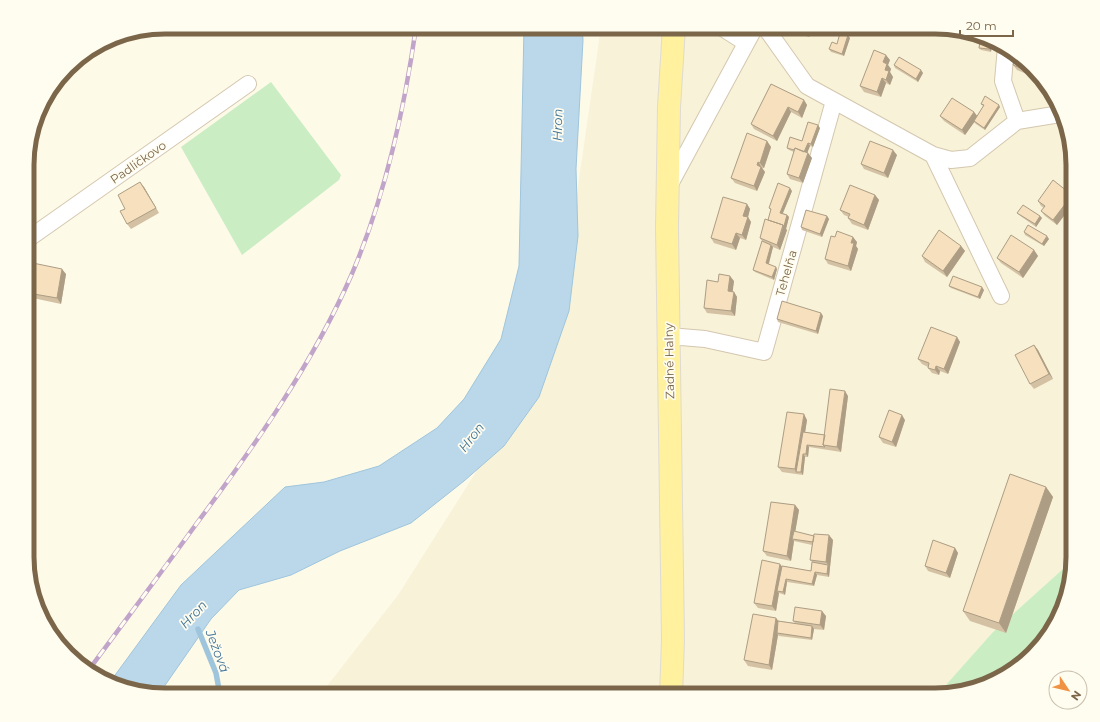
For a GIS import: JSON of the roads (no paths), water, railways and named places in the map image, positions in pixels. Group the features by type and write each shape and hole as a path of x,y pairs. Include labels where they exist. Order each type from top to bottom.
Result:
{"main road":[{"name":"Zadné Halny","path":"672,688 673,640 667,189 669,107 674,34"}],"street":[{"path":"732,34 746,43"},
{"path":"667,189 751,34"},
{"path":"770,34 807,86 933,154 951,160 970,158 1017,121 1056,115"},
{"path":"1005,54 1002,82 1017,121"},
{"name":"Padličkovo","path":"34,235 248,84"},
{"name":"Tehelňa","path":"669,336 704,339 764,352 834,101"},
{"path":"933,154 1001,296"}],"water":[{"name":"Hron","path":"524,34 583,34 576,169 578,236 569,311 539,397 504,446 464,481 411,523 340,551 291,575 239,590 211,619 163,688 131,684 113,677 181,585 285,487 324,482 379,466 437,428 464,399 501,339 519,266"}],"waterway":[{"name":"Ježová","path":"198,629 216,673 219,688"}],"railway":[{"path":"92,666 219,494 261,434 300,373 336,309 351,276 374,216 392,154 406,91 415,34"}]}
